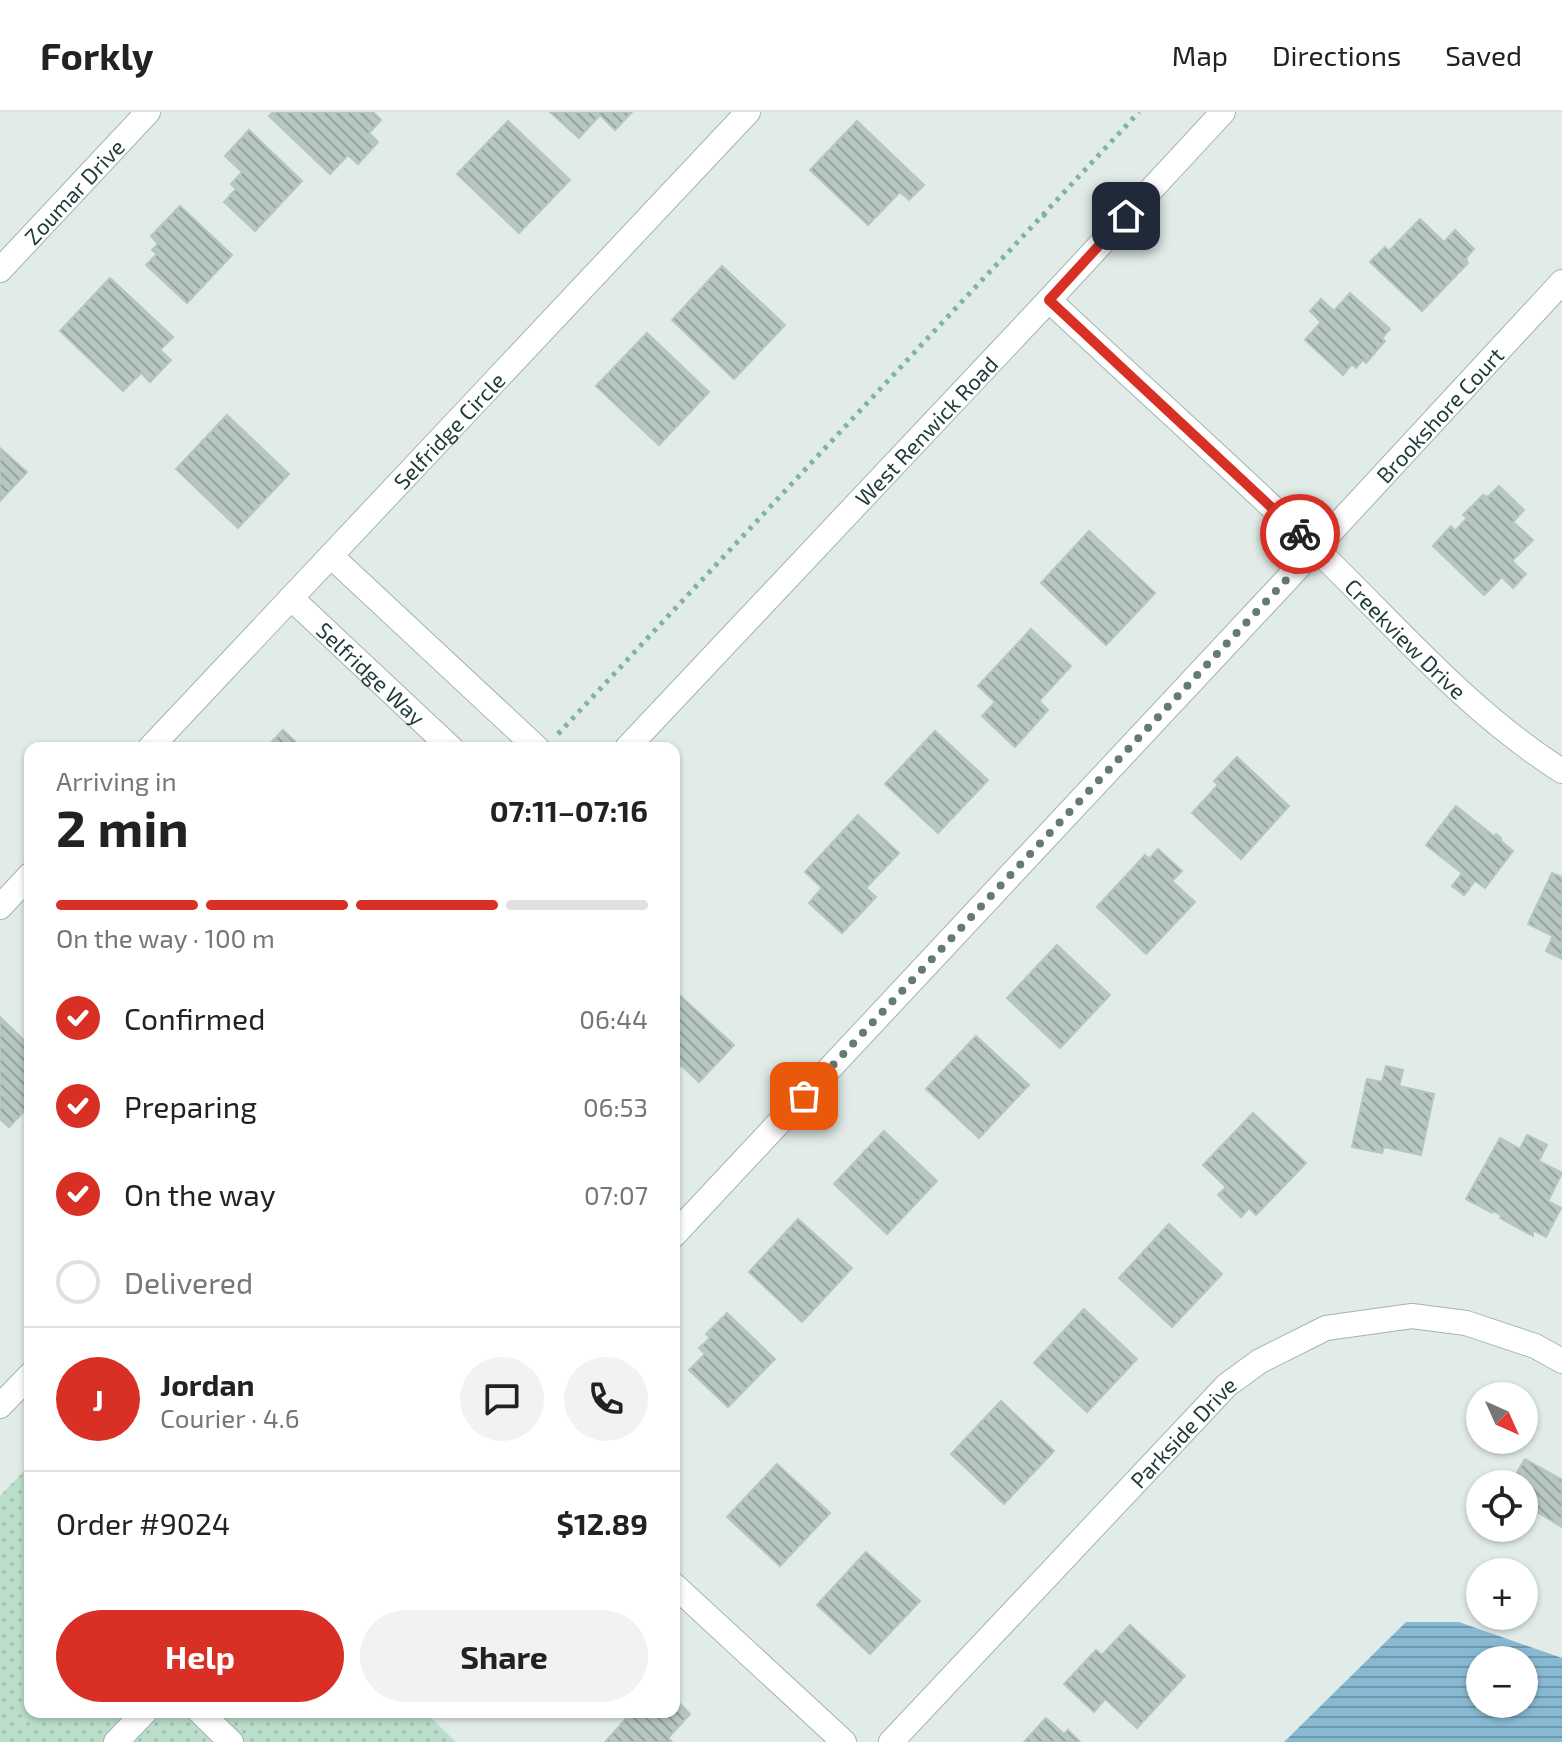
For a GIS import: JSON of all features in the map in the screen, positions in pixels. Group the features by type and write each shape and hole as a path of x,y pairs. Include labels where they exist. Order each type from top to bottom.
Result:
{"street":[{"name":"Zoumar Drive","path":"0,270 148,112"},
{"name":"Selfridge Circle","path":"156,742 748,112"},
{"name":"West Renwick Road","path":"633,742 1223,112"},
{"name":"Brookshore Court","path":"680,1229 1562,282"},
{"name":"Creekview Drive","path":"1049,300 1316,548 1429,664 1530,750 1562,771"},
{"path":"331,556 542,742"},
{"name":"Selfridge Way","path":"291,598 445,742"},
{"path":"0,907 24,881"},
{"name":"Parkside Drive","path":"891,1742 1227,1385 1260,1361 1326,1328 1412,1316 1466,1323 1535,1346 1562,1361"},
{"path":"0,1406 24,1381"},
{"path":"680,1591 844,1742"},
{"path":"116,1742 139,1718"},
{"path":"206,1718 231,1742"}],"path":[{"path":"546,742 1139,112"},
{"path":"1043,214 1049,219"}],"green space":[{"path":"24,1471 24,1718 431,1718 456,1742 0,1742 0,1496"}],"water":[{"path":"1406,1622 1459,1622 1466,1624 1466,1630 1482,1630 1528,1646 1466,1646 1466,1718 1538,1718 1538,1650 1562,1658 1562,1742 1284,1742"}],"building":[{"path":"273,112 373,112 381,120 369,133 378,142 358,164 348,155 330,174 269,116"},
{"path":"550,112 632,112 615,130 600,115 579,138"},
{"path":"508,121 570,180 519,233 457,174"},
{"path":"857,121 924,185 909,200 900,192 868,225 810,170"},
{"path":"249,130 302,181 255,231 224,202 236,189 231,184 242,172 225,156"},
{"path":"180,206 232,255 187,303 146,265 157,254 152,250 158,244 151,236"},
{"path":"1420,219 1444,242 1455,230 1474,249 1466,258 1468,263 1422,311 1370,262 1385,247 1389,251"},
{"path":"722,266 785,325 734,379 672,320"},
{"path":"110,278 173,337 160,350 171,360 150,382 141,373 123,391 60,331"},
{"path":"1350,293 1390,329 1382,338 1385,341 1366,363 1363,360 1356,368 1352,364 1343,375 1305,340 1321,322 1310,311 1321,299 1334,311"},
{"path":"647,333 709,392 659,445 596,386"},
{"path":"227,415 289,474 238,528 176,469"},
{"path":"0,448 27,472 0,501"},
{"path":"1499,486 1524,510 1513,522 1533,540 1512,561 1526,574 1513,588 1502,577 1484,595 1433,546 1451,526 1455,531 1467,518 1463,515 1483,495 1488,497"},
{"path":"1089,531 1155,593 1106,645 1041,583"},
{"path":"1031,629 1071,666 1039,701 1048,710 1015,747 982,716 995,702 978,686"},
{"path":"283,730 296,742 272,742"},
{"path":"935,731 988,780 938,833 885,784"},
{"path":"1237,757 1289,806 1241,859 1192,813 1218,785 1214,781"},
{"path":"1456,806 1495,837 1496,834 1513,851 1485,888 1475,881 1464,895 1452,886 1462,873 1426,845"},
{"path":"858,815 899,853 866,888 876,897 842,933 809,903 822,888 805,872"},
{"path":"1158,849 1182,871 1172,881 1195,902 1146,954 1097,907 1145,855 1149,859"},
{"path":"1552,873 1562,877 1562,959 1546,951 1553,936 1528,924"},
{"path":"1057,945 1110,995 1060,1048 1007,998"},
{"path":"680,996 734,1045 699,1082 681,1065"},
{"path":"0,1017 24,1040 24,1111 9,1127 0,1119"},
{"path":"976,1036 1029,1085 979,1138 926,1089"},
{"path":"1386,1066 1403,1070 1399,1086 1434,1094 1421,1155 1384,1147 1382,1153 1352,1147 1367,1079 1382,1082"},
{"path":"1253,1113 1306,1163 1256,1215 1249,1208 1241,1217 1218,1195 1226,1187 1203,1165"},
{"path":"884,1131 937,1181 887,1234 834,1184"},
{"path":"1527,1135 1547,1145 1539,1161 1562,1173 1548,1201 1561,1208 1546,1237 1533,1230 1533,1236 1493,1211 1466,1199 1500,1138 1520,1149"},
{"path":"798,1219 852,1268 802,1322 749,1272"},
{"path":"1169,1224 1222,1274 1172,1327 1119,1278"},
{"path":"1084,1309 1137,1359 1087,1412 1034,1363"},
{"path":"727,1313 775,1359 728,1407 689,1370 705,1354 699,1348 710,1338 706,1334"},
{"path":"1001,1401 1054,1451 1004,1504 951,1454"},
{"path":"1525,1459 1562,1480 1562,1527 1538,1513 1538,1470 1518,1470"},
{"path":"777,1464 830,1513 780,1566 727,1517"},
{"path":"866,1552 920,1601 870,1654 817,1605"},
{"path":"1130,1625 1185,1676 1137,1728 1105,1699 1094,1712 1064,1684 1096,1650 1102,1655"},
{"path":"680,1704 690,1714 668,1738 672,1742 605,1742 627,1718 680,1718"},
{"path":"1046,1718 1064,1734 1068,1730 1080,1742 1024,1742"}],"way so far":[{"path":"804,1096 1316,548 1300,534"}],"route":[{"path":"1126,216 1049,300 1300,534"}]}
